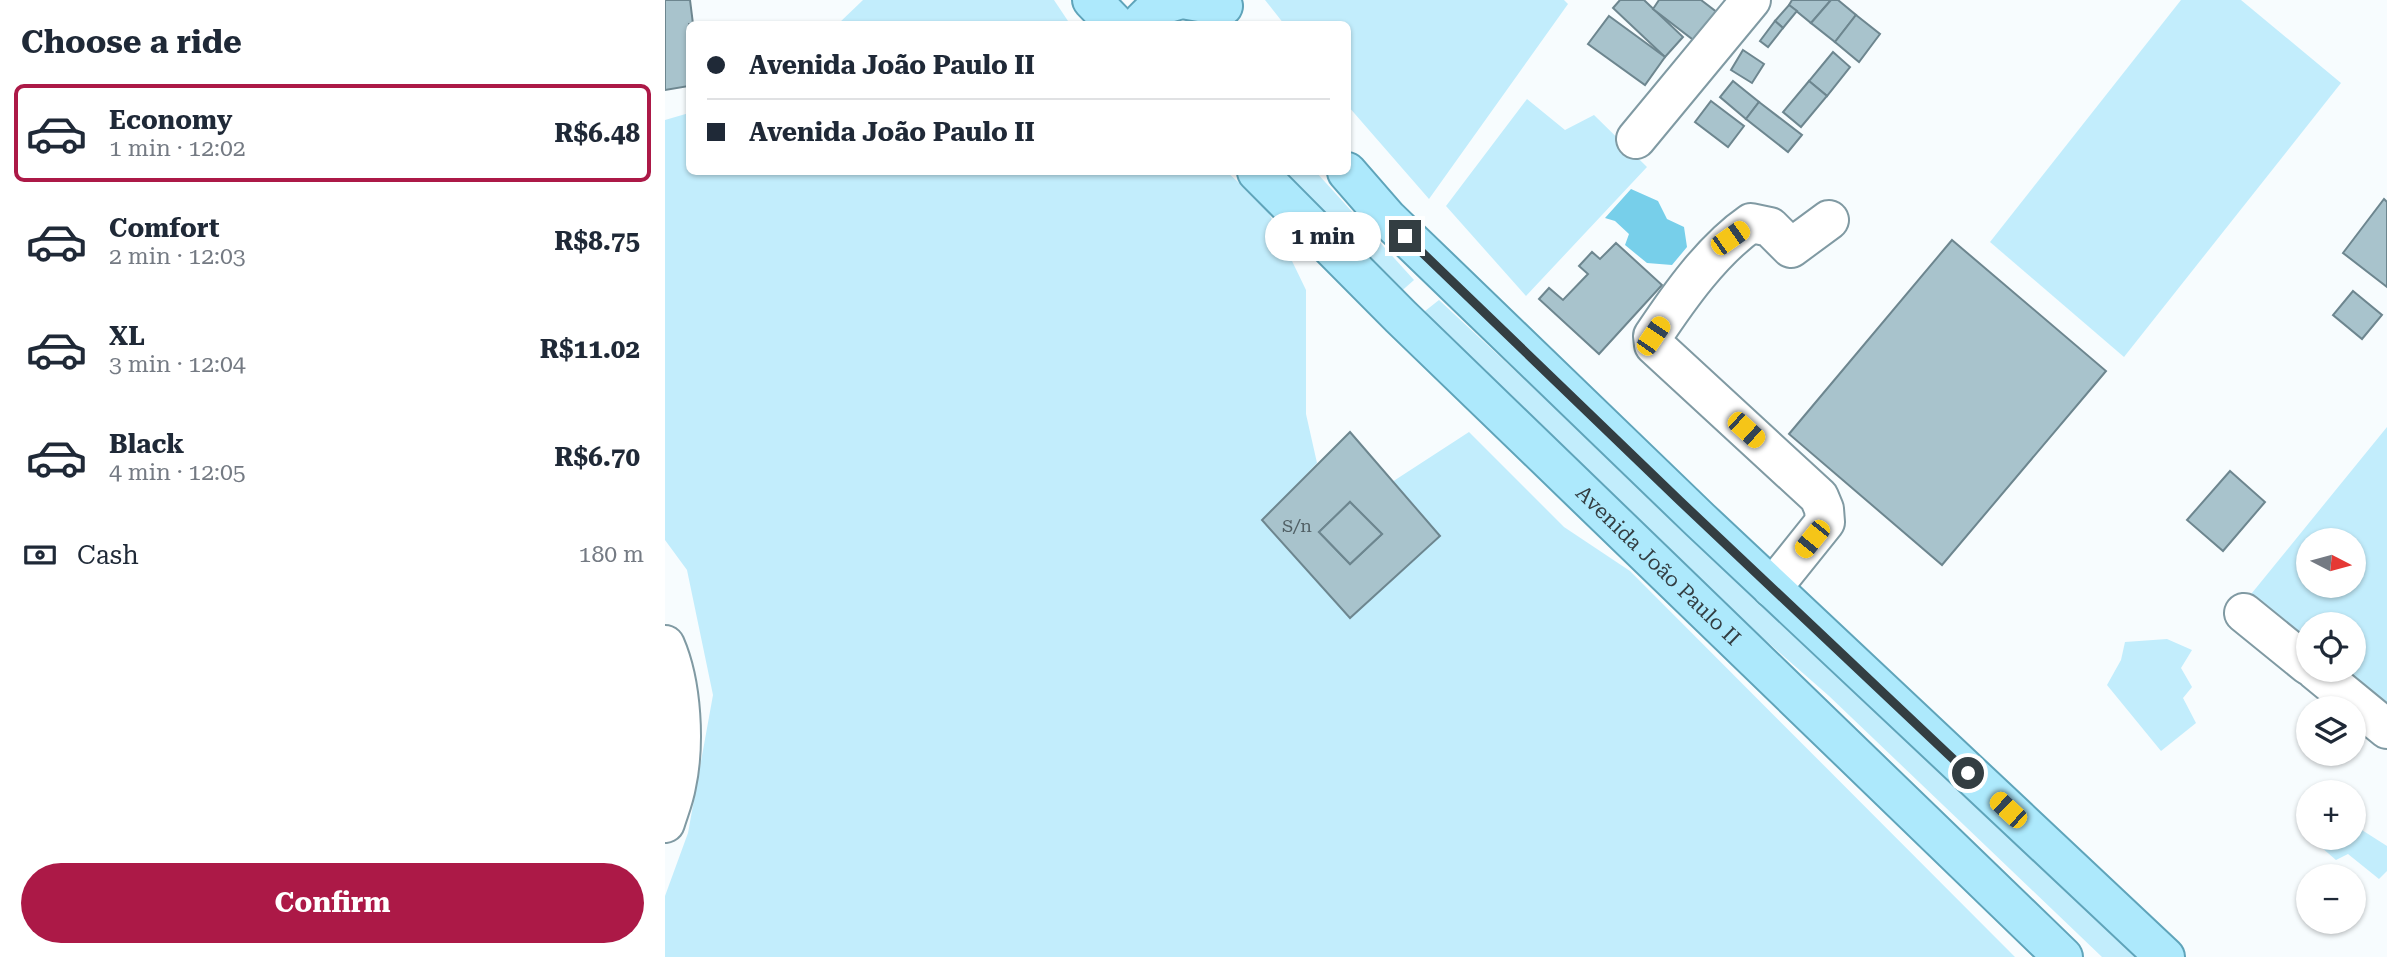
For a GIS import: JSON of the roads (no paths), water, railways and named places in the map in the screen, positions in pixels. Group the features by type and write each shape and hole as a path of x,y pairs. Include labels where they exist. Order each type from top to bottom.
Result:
{"main road":[{"path":"1092,0 1112,21"},
{"path":"1143,21 1158,6 1178,0"},
{"name":"Avenida João Paulo II","path":"1261,175 1401,317 2063,957"},
{"path":"1350,175 1387,218 1772,588 2165,957"}],"street":[{"path":"1636,139 1751,0"},
{"path":"1772,588 1825,522 1819,497 1654,345 1653,336 1730,238 1751,223 1770,228 1791,248 1829,220"},
{"path":"2244,613 2296,655"},
{"path":"665,645 678,692 681,734 677,785 665,822"},
{"path":"2330,682 2387,729"}],"water":[{"path":"1631,189 1658,201 1667,219 1684,227 1687,247 1672,265 1647,263 1625,245 1629,234 1615,221 1605,218"}]}
